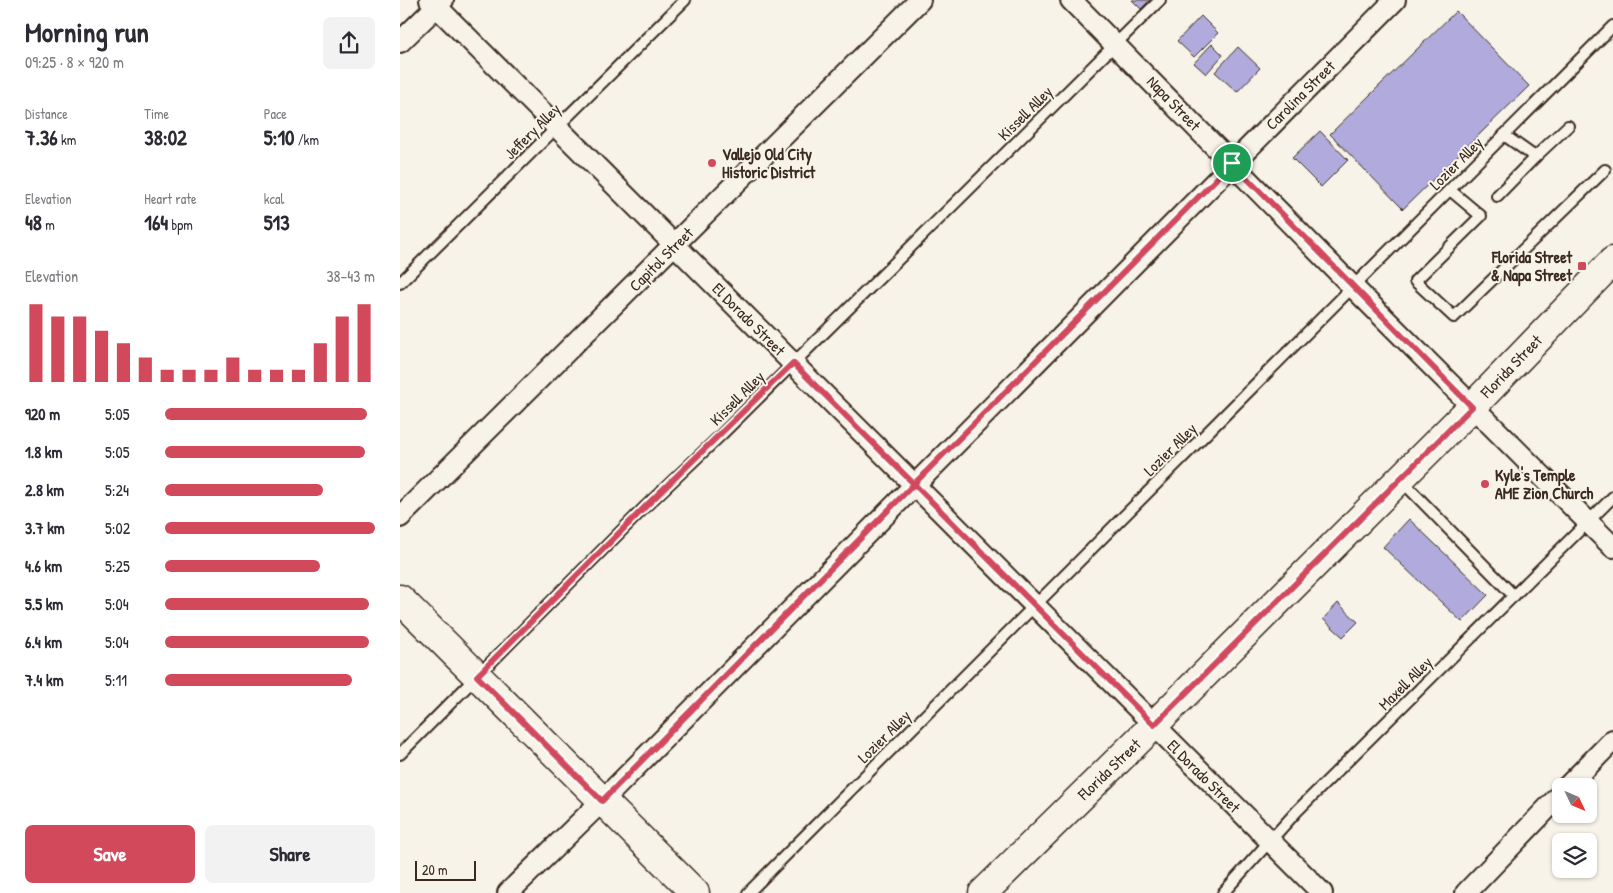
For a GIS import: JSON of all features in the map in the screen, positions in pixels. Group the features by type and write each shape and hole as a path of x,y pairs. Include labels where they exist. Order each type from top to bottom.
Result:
{"street":[{"name":"Capitol Street","path":"400,517 920,0"},
{"name":"Napa Street","path":"1071,0 1353,287 1613,547"},
{"name":"Carolina Street","path":"508,893 602,801 1395,0"},
{"name":"El Dorado Street","path":"436,2 558,128 1322,893"},
{"path":"400,42 436,2"},
{"name":"Florida Street","path":"983,893 1472,407 1613,261"},
{"path":"400,599 695,893"},
{"path":"1576,778 1613,740"},
{"path":"1466,893 1552,803"}],"lane":[{"name":"Jeffery Alley","path":"400,283 685,0"},
{"name":"Kissell Alley","path":"400,754 639,513 1160,0"},
{"name":"Lozier Alley","path":"748,893 1613,26"},
{"path":"1497,196 1568,126"},
{"path":"1504,135 1535,157"},
{"path":"1450,190 1481,216 1415,282 1454,317 1605,170"},
{"path":"1400,479 1514,596"},
{"name":"Maxell Alley","path":"1223,893 1297,811 1613,497"}],"building":[{"path":"1132,0 1150,0 1141,9"},
{"path":"1456,11 1529,86 1403,209 1330,134"},
{"path":"1201,16 1218,33 1194,57 1177,41"},
{"path":"1212,44 1223,55 1206,74 1194,63"},
{"path":"1238,47 1260,68 1237,92 1215,72"},
{"path":"1320,131 1348,160 1321,187 1292,158"},
{"path":"1409,519 1488,595 1462,622 1383,547"},
{"path":"1338,603 1358,622 1343,637 1323,619"}],"place":[{"name":"Vallejo Old City Historic District","path":"712,163"},
{"name":"Florida Street & Napa Street","path":"1582,266"},
{"name":"Kyle's Temple AME Zion Church","path":"1485,484"}],"route":[{"path":"1232,163 914,484 793,363 646,506 477,676 602,801 914,484 1154,725 1472,407 1232,163"}]}
